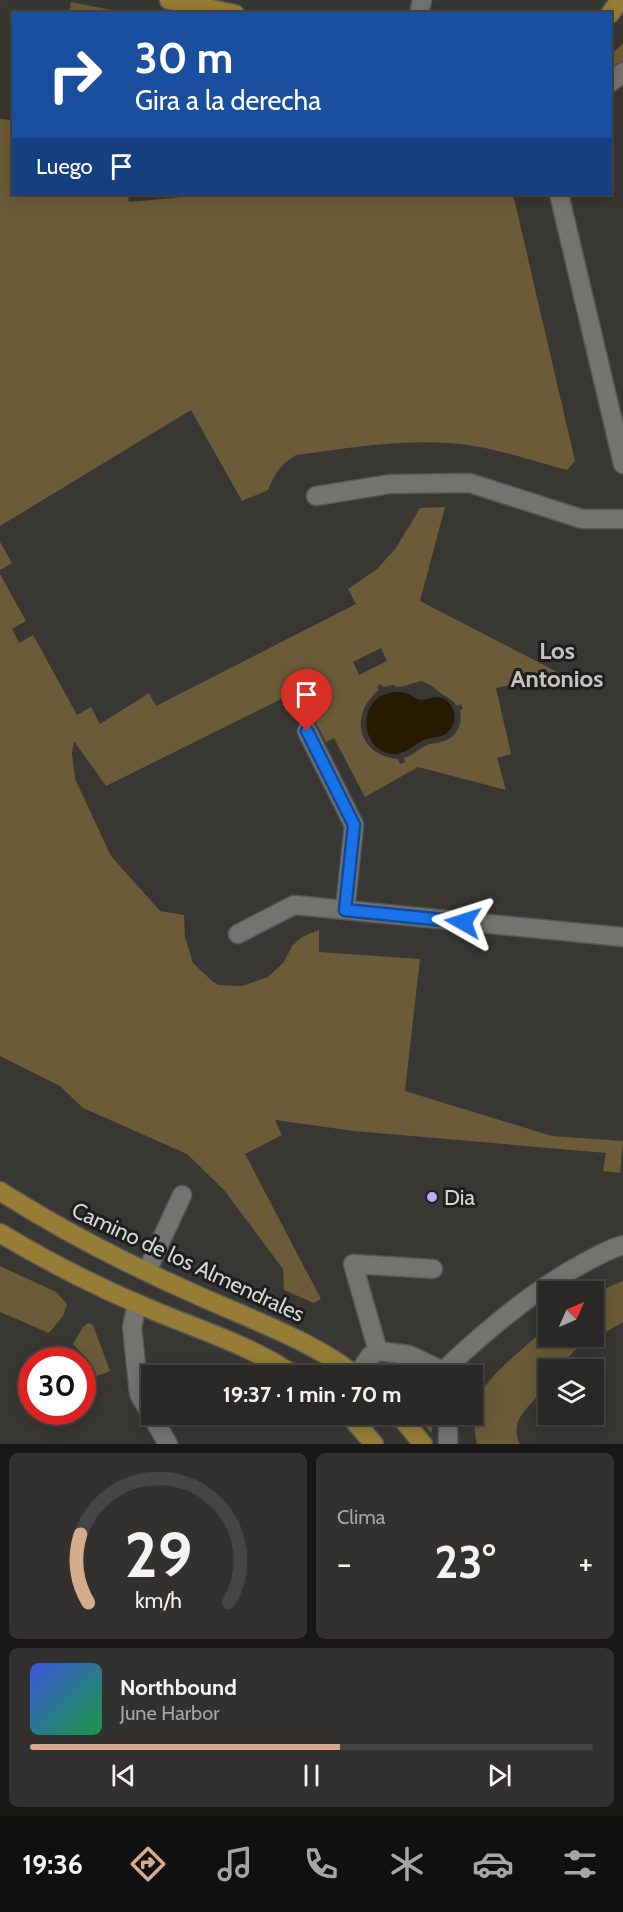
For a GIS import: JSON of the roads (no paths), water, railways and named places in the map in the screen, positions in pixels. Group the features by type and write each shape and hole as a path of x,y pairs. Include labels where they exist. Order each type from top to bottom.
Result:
{"main road":[{"path":"169,0 226,12"},
{"name":"Camino de los Almendrales","path":"0,1191 51,1224 292,1337 341,1365"},
{"path":"0,1233 39,1256 138,1304 280,1365"},
{"path":"358,1425 374,1444"},
{"path":"407,1425 423,1444"}],"street":[{"path":"559,195 623,464"},
{"path":"316,496 390,484 470,483 582,519 623,519"},
{"path":"307,731 354,825 345,910"},
{"path":"238,934 294,905 623,937"},
{"path":"147,1271 182,1195"},
{"path":"452,1365 483,1334 541,1288 607,1250 623,1245"},
{"path":"378,1351 353,1264 433,1269"},
{"path":"138,1304 132,1327 139,1394 168,1444"},
{"path":"364,1365 370,1356 378,1351 409,1355 428,1365"},
{"path":"448,1425 448,1444"}],"place":[{"name":"Dia","path":"432,1197"}],"district":[{"name":"Los Antonios","path":"557,664"}]}
